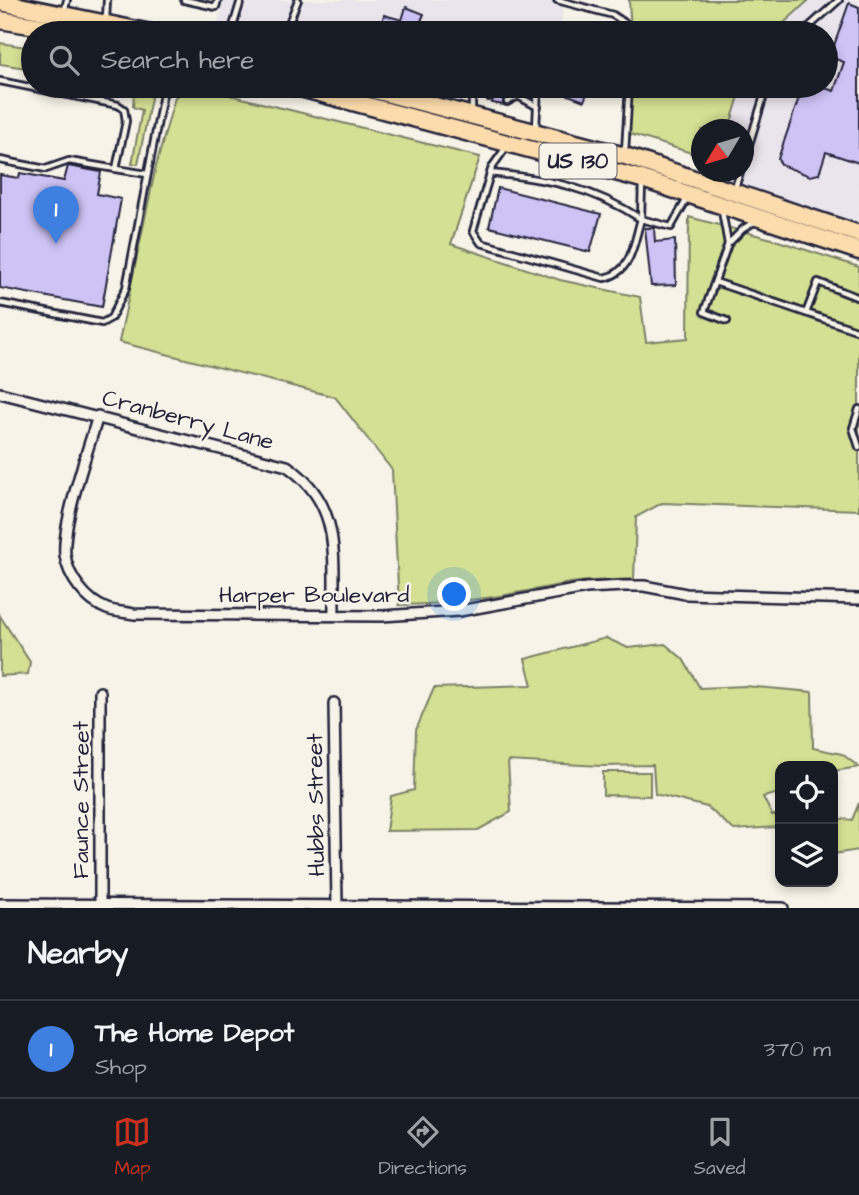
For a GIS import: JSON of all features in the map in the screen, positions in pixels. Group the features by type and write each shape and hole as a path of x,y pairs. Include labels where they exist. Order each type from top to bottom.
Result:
{"highway":[{"path":"0,2 65,7 101,21"},
{"path":"0,20 21,23"},
{"name":"US 130","path":"338,98 642,179 859,251"},
{"name":"US 130","path":"407,98 625,156 859,234"}],"street":[{"name":"Cranberry Lane","path":"0,393 263,458 296,473 314,490 328,513 333,541 334,614"},
{"name":"Harper Boulevard","path":"98,416 71,514 65,556 74,582 94,602 107,608 134,614 382,616 459,611 586,588 625,586 686,594 859,599"},
{"name":"Faunce Street","path":"100,692 100,906"},
{"name":"Hubbs Street","path":"334,703 337,906"},
{"path":"0,904 783,908"}],"lane":[{"path":"106,21 107,0"},
{"path":"184,0 216,7 218,0"},
{"path":"235,21 241,0"},
{"path":"290,21 298,0"},
{"path":"557,0 613,15 623,21"},
{"path":"815,21 839,0"},
{"path":"0,81 21,85"},
{"path":"87,98 124,109 127,121 116,169"},
{"path":"0,303 102,323 111,318 126,288 162,98"},
{"path":"472,98 472,114"},
{"path":"507,102 514,98"},
{"path":"522,98 538,107"},
{"path":"535,132 538,98"},
{"path":"625,156 628,98"},
{"path":"754,128 763,98"},
{"path":"509,143 490,173 473,231 481,243 604,278 623,270 641,219 642,179"},
{"path":"0,160 46,169 69,161 147,174"},
{"path":"490,173 525,176 597,194 641,219 671,227 685,207 689,193"},
{"path":"734,192 737,182"},
{"path":"720,204 729,244"},
{"path":"727,321 704,312 729,244 743,229 762,218"},
{"path":"715,282 859,331"},
{"path":"806,313 818,282 859,298"},
{"path":"859,409 853,428 859,447"}],"shaded area":[{"path":"223,0 564,2 562,21 218,21"},
{"path":"809,0 859,0 859,234 713,184 754,182 754,119 733,119 739,98 838,98 838,21 786,21"}],"green space":[{"path":"629,0 809,0 786,21 630,21"},
{"path":"0,43 21,46 21,67 0,64"},
{"path":"134,98 151,98 138,164 132,164 142,110 133,107"},
{"path":"175,98 242,98 480,157 451,244 560,280 640,297 646,342 688,338 689,217 772,239 859,267 859,510 662,503 636,517 634,579 578,582 464,601 399,605 392,470 335,397 119,342 156,166"},
{"path":"628,98 738,98 732,119 691,119 691,153 627,133"},
{"path":"0,616 30,662 28,674 0,676"},
{"path":"606,638 628,648 665,644 683,659 700,688 745,686 812,692 813,748 842,754 859,767 838,770 838,761 775,761 775,794 763,797 772,815 775,815 775,827 734,830 707,807 655,794 653,765 601,766 508,761 511,812 478,830 386,831 391,796 414,790 416,730 434,688 532,685 525,659"},
{"path":"603,772 650,772 650,796 603,795"},
{"path":"859,803 859,850 838,853 838,819 852,820"}],"building":[{"path":"849,3 859,7 859,163 826,152 819,174 810,176 781,165 778,159 799,98 838,98 838,79 844,62 838,60 838,34"},
{"path":"406,7 424,14 421,21 382,21 384,15 402,20"},
{"path":"493,98 505,98 504,105 492,103"},
{"path":"68,166 101,172 97,194 121,199 102,307 0,288 0,175 19,178 20,173 64,181"},
{"path":"498,188 601,214 590,252 489,227"},
{"path":"645,228 654,228 655,242 675,240 676,285 651,286"}],"place":[{"name":"The Home Depot","path":"56,244"}]}
